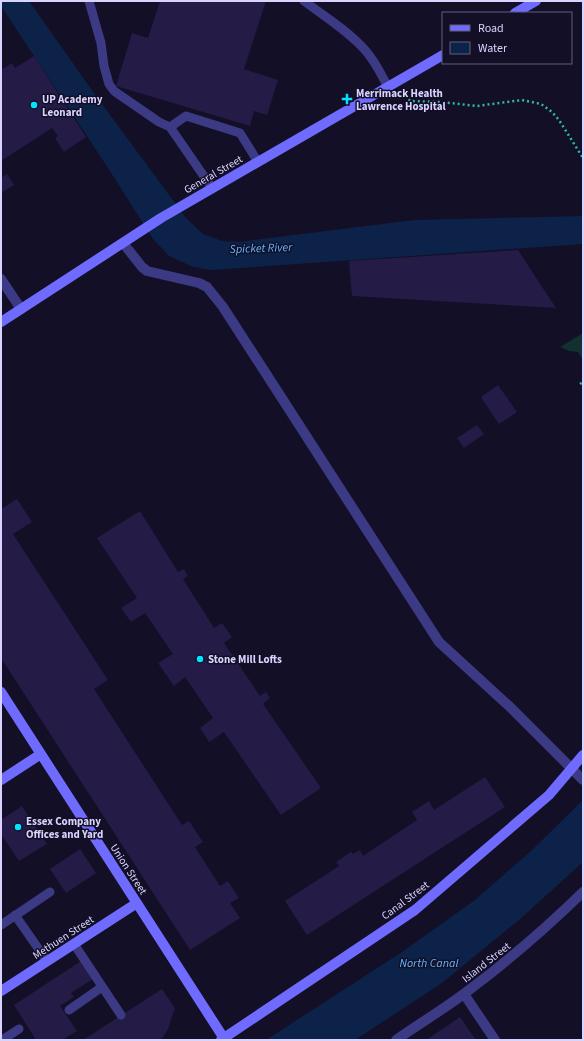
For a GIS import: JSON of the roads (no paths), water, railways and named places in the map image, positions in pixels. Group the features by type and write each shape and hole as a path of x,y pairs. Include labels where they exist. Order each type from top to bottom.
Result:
{"main road":[{"path":"518,12 536,1"},
{"name":"General Street","path":"1,322 133,236 193,199 442,56"},
{"name":"Union Street","path":"1,692 223,1039"},
{"path":"1,780 41,754"},
{"name":"Canal Street","path":"223,1039 415,910 549,795 583,755"},
{"name":"Methuen Street","path":"1,991 137,903"}],"street":[{"path":"123,243 147,271 199,283 207,287 223,307 439,642 509,706 583,780"},
{"path":"1,279 21,309"},
{"name":"Island Street","path":"396,1040 464,994 516,954 552,923 583,892"},
{"path":"464,994 495,1040"}],"lane":[{"path":"89,1 101,43 104,66 109,84 114,91 159,122 170,127 212,188"},
{"path":"304,1 345,32 364,49 377,66 388,87"},
{"path":"170,127 186,116 240,133 258,162"},
{"path":"1,925 50,892"},
{"path":"15,916 47,961"},
{"path":"74,944 121,1016"},
{"path":"69,1010 102,987"},
{"path":"2,1040 19,1029"}],"water":[{"name":"Spicket River","path":"1,1 29,1 94,93 186,218 203,234 222,241 239,242 414,220 583,216 583,244 212,270 193,267 169,256 153,239 1,6"},
{"name":"North Canal","path":"583,800 583,862 519,920 442,983 355,1040 266,1040 402,952 475,900 532,850"}],"place":[{"name":"Merrimack Health Lawrence Hospital","path":"347,99"},
{"name":"UP Academy Leonard","path":"34,105"},
{"name":"Stone Mill Lofts","path":"200,659"},
{"name":"Essex Company Offices and Yard","path":"18,827"}]}
